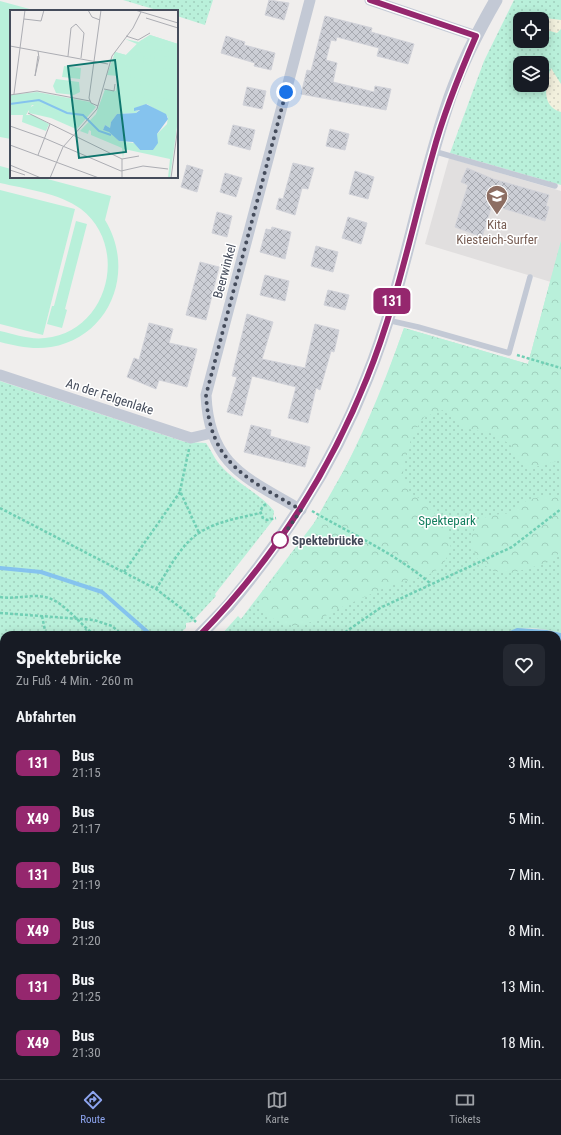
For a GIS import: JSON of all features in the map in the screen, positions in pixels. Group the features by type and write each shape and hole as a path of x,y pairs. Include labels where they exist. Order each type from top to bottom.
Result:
{"street":[{"name":"Beerwinkel","path":"302,508 244,476 224,457 212,433 207,413 206,395 310,0"},
{"path":"370,0 476,36"},
{"path":"204,631 228,606 261,567 302,508 340,440 368,377 387,320 433,151 450,96 476,36 496,0"},
{"name":"An der Felgenlake","path":"0,376 192,438 212,433"}],"lane":[{"path":"433,151 555,186"},
{"path":"387,320 418,327 509,353 530,277"}],"path":[{"path":"509,353 561,368"},
{"path":"124,572 180,491 190,445"},
{"path":"180,491 199,533"},
{"path":"260,514 263,506 273,503"},
{"path":"0,508 156,590 193,619"},
{"path":"302,508 379,547 413,568 431,584"},
{"path":"347,631 380,608 512,547 561,510"},
{"path":"156,590 186,545 199,533 222,522 260,514"},
{"path":"260,514 267,520 276,518"},
{"path":"0,597 12,599 38,596 51,600 78,618 89,631"},
{"path":"0,613 78,618 104,622 116,631"},
{"path":"42,616 45,631"}],"shaded area":[{"name":"Kita Kiesteich-Surfer","path":"449,158 561,191 561,241 551,282 425,244"}],"green space":[{"path":"123,0 213,0 205,25 178,16 178,10 157,10"},
{"path":"514,0 561,0 561,185 450,153 484,61"},
{"path":"0,1 33,10 10,10 10,139 0,137"},
{"path":"0,166 10,169 10,178 44,178 111,196 105,220 114,239 118,260 117,280 112,298 103,316 89,330 72,341 51,347 25,347 0,342 0,331 28,337 45,338 67,332 84,321 97,305 105,286 108,265 105,244 96,225 81,209 53,195 0,183"},
{"path":"0,190 75,209 43,335 0,324"},
{"path":"76,221 87,224 65,309 67,310 62,328 47,324 52,306 54,306"},
{"name":"Spektepark","path":"561,241 561,631 530,628 510,631 225,631 238,616 241,619 314,523 363,434 383,387 404,328 528,364"},
{"path":"561,241 561,460 527,469 516,457 510,444 490,433 463,428 443,410 424,417 413,434 405,457 403,473 409,492 423,501 447,527 451,549 442,567 428,575 391,585 340,608 316,621 293,626 275,620 261,609 261,595 309,532 342,475 365,427 404,328 528,364"},
{"path":"0,381 185,442 206,443 217,461 234,479 262,499 274,511 273,520 215,594 216,596 192,622 186,623 186,628 183,631 0,631"},
{"path":"552,496 561,498 561,551 551,561 511,573 494,571 479,562 473,549 472,535 478,520 492,515 512,513 516,508 529,500"}],"sand":[{"path":"549,18 561,20 561,29 557,33 550,31"},
{"path":"551,68 561,84 561,112 554,109 547,99 546,92 549,92 549,76"}],"water":[{"path":"517,628 552,631 510,631"}],"building":[{"path":"269,0 289,3 284,20 265,15"},
{"path":"325,16 372,28 371,32 414,44 408,64 377,56 379,48 337,37 336,41 331,40 326,60 337,63 333,82 374,92 375,86 391,89 386,110 301,94 307,70 311,71"},
{"path":"226,36 245,42 244,45 275,53 271,70 254,66 255,63 221,53"},
{"path":"247,87 266,91 262,109 243,105"},
{"path":"233,125 255,130 250,150 228,144"},
{"path":"330,129 349,134 345,150 326,146"},
{"path":"293,163 314,168 308,189 302,188 295,215 276,209 279,198 283,199"},
{"path":"187,165 203,170 197,192 181,187"},
{"path":"467,168 493,179 549,195 546,206 549,207 545,221 492,205 482,237 455,227 468,185 461,182"},
{"path":"355,171 374,177 368,199 349,194"},
{"path":"225,173 242,178 236,197 220,192"},
{"path":"217,212 232,216 227,237 212,233"},
{"path":"348,217 367,223 361,244 342,238"},
{"path":"272,227 291,232 285,259 260,252 266,229 271,230"},
{"path":"316,246 338,252 333,272 311,266"},
{"path":"200,262 219,267 206,320 186,315"},
{"path":"265,275 289,281 285,301 260,295"},
{"path":"328,290 349,295 345,310 324,305"},
{"path":"247,314 273,322 262,359 305,368 315,324 339,330 334,352 331,351 320,390 316,388 308,423 288,418 296,387 252,376 242,416 227,412 237,377 232,376"},
{"path":"149,323 173,329 169,343 197,349 187,387 159,380 156,389 127,377 134,358 139,360"},
{"path":"251,425 271,430 270,436 310,447 305,467 244,452"}],"waterway":[{"path":"0,568 41,572 102,592 146,631"}],"bus line":[{"name":"131","path":"204,631 228,606 261,567 301,510 340,440 368,377 387,320 433,151 450,96 476,36 370,0"}],"place":[{"name":"Kita Kiesteich-Surfer","path":"497,216"},
{"name":"Spektebrücke","path":"280,540"}],"route":[{"path":"280,540 301,510 244,476 224,457 212,433 207,413 206,395 286,92"}]}
